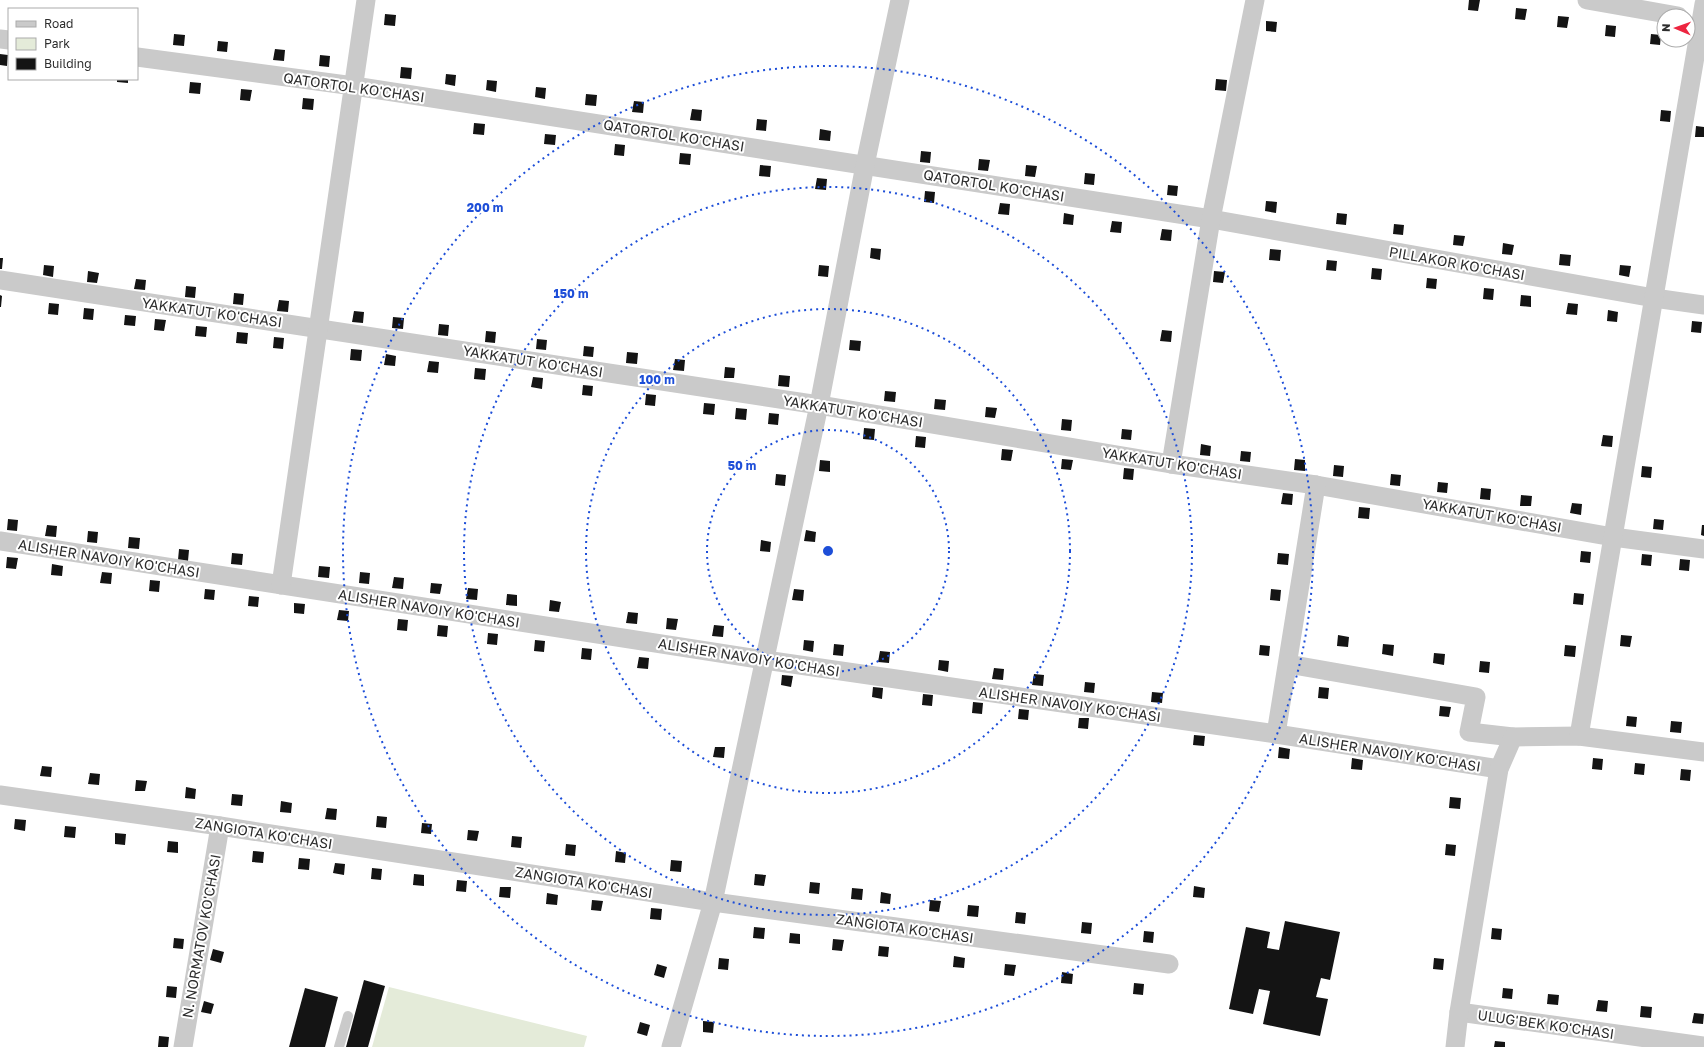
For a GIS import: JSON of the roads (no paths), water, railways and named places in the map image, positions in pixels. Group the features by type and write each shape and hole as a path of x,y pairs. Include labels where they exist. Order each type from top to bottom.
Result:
{"street":[{"path":"281,585 366,0"},
{"path":"671,1047 713,902 819,405 865,164 900,0"},
{"path":"1171,464 1211,219 1255,0"},
{"path":"1587,0 1656,12"},
{"path":"1579,736 1654,298 1699,15"},
{"name":"QATORTOL KO'CHASI","path":"138,57 354,86 865,164 1211,219"},
{"name":"PILLAKOR KO'CHASI","path":"1211,219 1654,298 1704,305"},
{"name":"YAKKATUT KO'CHASI","path":"0,280 819,405 1171,464 1316,484 1613,537 1704,549"},
{"path":"1276,734 1316,484"},
{"name":"ALISHER NAVOIY KO'CHASI","path":"0,541 765,660 1499,768"},
{"path":"1288,664 1476,698 1469,732 1513,737 1579,736 1704,752"},
{"path":"1455,1047 1458,1012 1499,768 1513,737"},
{"name":"ZANGIOTA KO'CHASI","path":"0,795 220,826 713,902 1169,964"},
{"name":"N. NORMATOV KO'CHASI","path":"183,1047 220,826"},
{"name":"ULUG'BEK KO'CHASI","path":"1458,1012 1704,1046"}],"lane":[{"path":"339,1047 348,1016"}]}
